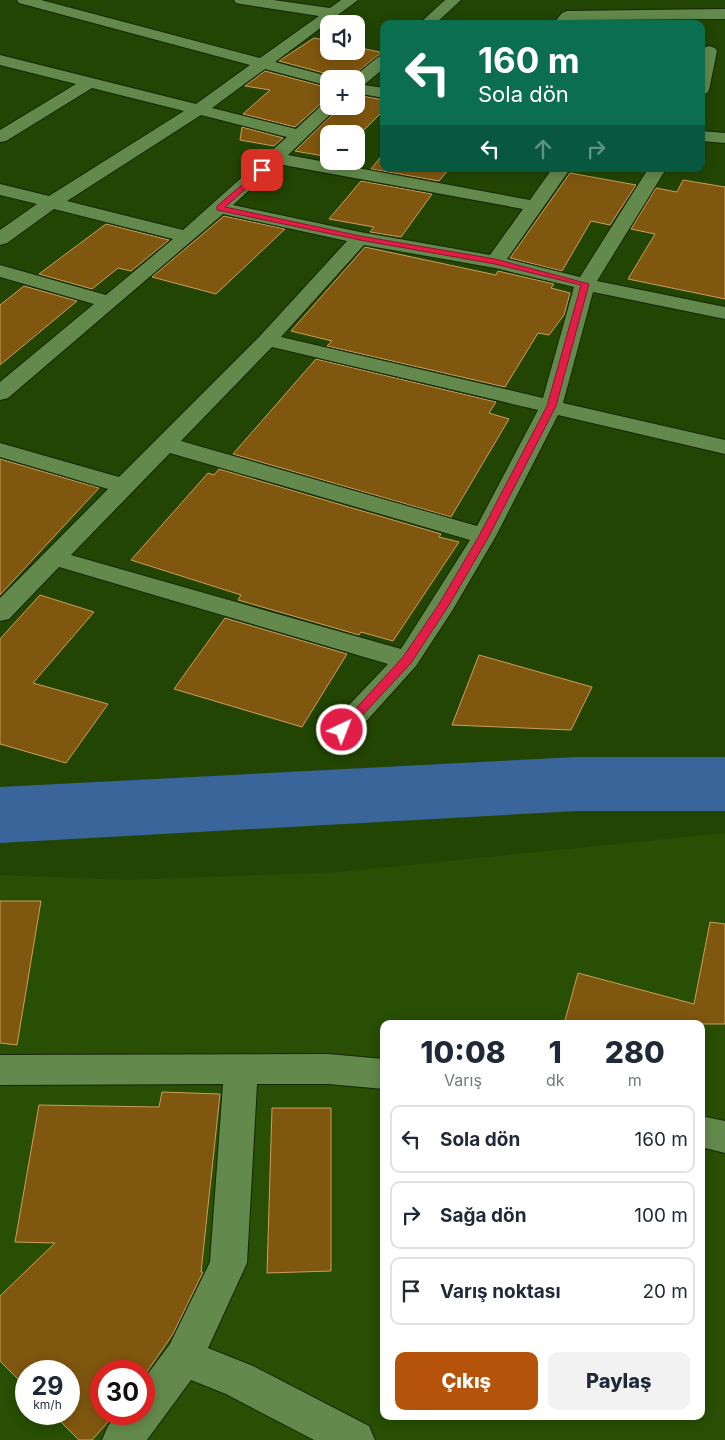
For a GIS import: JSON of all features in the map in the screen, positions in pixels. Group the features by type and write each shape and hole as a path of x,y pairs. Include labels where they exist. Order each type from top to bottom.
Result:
{"street":[{"path":"24,0 320,79"},
{"path":"241,0 333,13"},
{"path":"0,239 50,204 198,110 351,0"},
{"path":"431,20 454,0"},
{"path":"564,20 568,16 725,14"},
{"path":"705,51 725,52"},
{"path":"0,60 300,135"},
{"path":"365,76 380,63"},
{"path":"0,137 89,83"},
{"path":"365,90 380,92"},
{"path":"0,392 187,237 321,115"},
{"path":"705,136 725,138"},
{"path":"705,136 725,143"},
{"path":"276,158 535,206"},
{"path":"495,262 559,172"},
{"path":"342,730 407,660 443,605 484,536 552,406 585,284 656,172"},
{"path":"0,189 50,204 187,237"},
{"path":"220,208 360,238 495,262 585,284 725,312"},
{"path":"0,613 267,340 360,238"},
{"path":"0,271 110,302"},
{"path":"267,340 725,447"},
{"path":"165,444 484,536"},
{"path":"0,450 124,486"},
{"path":"55,558 407,660"},
{"path":"155,1396 184,1358 228,1263 241,1069"},
{"path":"0,1070 328,1069 380,1074"},
{"path":"705,1132 725,1137"},
{"path":"184,1358 239,1380 355,1440"},
{"path":"122,1440 133,1425"}],"shaded area":[{"path":"725,833 725,1440 0,1440 0,875 128,880 340,872"}],"building":[{"path":"314,38 320,39 320,60 365,60 365,49 380,52 380,55 360,70 320,70 320,72 279,61"},
{"path":"265,71 320,86 320,105 295,127 243,114 270,90 245,86"},
{"path":"365,97 380,99 380,114 365,129 365,125 322,125 332,115 365,115"},
{"path":"242,127 283,138 274,146 240,140"},
{"path":"320,127 320,155 295,151"},
{"path":"380,158 380,171 371,169"},
{"path":"388,172 446,172 439,181"},
{"path":"570,173 636,185 610,225 591,221 562,271 510,258"},
{"path":"683,180 725,187 725,299 628,279 655,234 631,229 656,188 677,192"},
{"path":"361,181 432,194 401,237 370,232 374,227 329,219"},
{"path":"224,216 285,229 216,294 152,277"},
{"path":"106,224 169,240 131,271 118,268 92,289 39,274"},
{"path":"365,247 496,275 498,271 554,284 551,288 570,293 564,315 549,335 538,333 505,387 327,346 332,341 291,331"},
{"path":"24,286 77,301 0,365 0,305"},
{"path":"316,359 496,402 489,413 509,419 451,517 233,454"},
{"path":"0,459 99,488 0,595"},
{"path":"219,469 441,534 439,537 459,542 393,641 361,632 359,635 238,600 241,595 131,560 208,473 214,475"},
{"path":"40,595 94,612 33,683 108,704 66,763 0,744 0,639"},
{"path":"225,618 347,654 302,727 174,689"},
{"path":"479,655 592,687 571,730 452,725"},
{"path":"0,901 41,901 17,1045 0,1043"},
{"path":"710,922 725,924 725,1024 705,1024 705,1020 565,1020 578,973 694,1004"},
{"path":"162,1092 220,1094 201,1272 203,1272 173,1334 155,1360 90,1360 90,1425 105,1425 92,1440 79,1440 64,1425 80,1425 80,1360 15,1360 15,1376 0,1361 0,1296 55,1243 15,1242 39,1105 159,1107"},
{"path":"272,1108 331,1108 331,1271 267,1273"}],"waterway":[{"path":"0,815 576,784 725,784"}],"route":[{"path":"262,170 220,208 360,238 495,262 585,284 552,406 484,536 443,605 407,660 342,730"}]}
